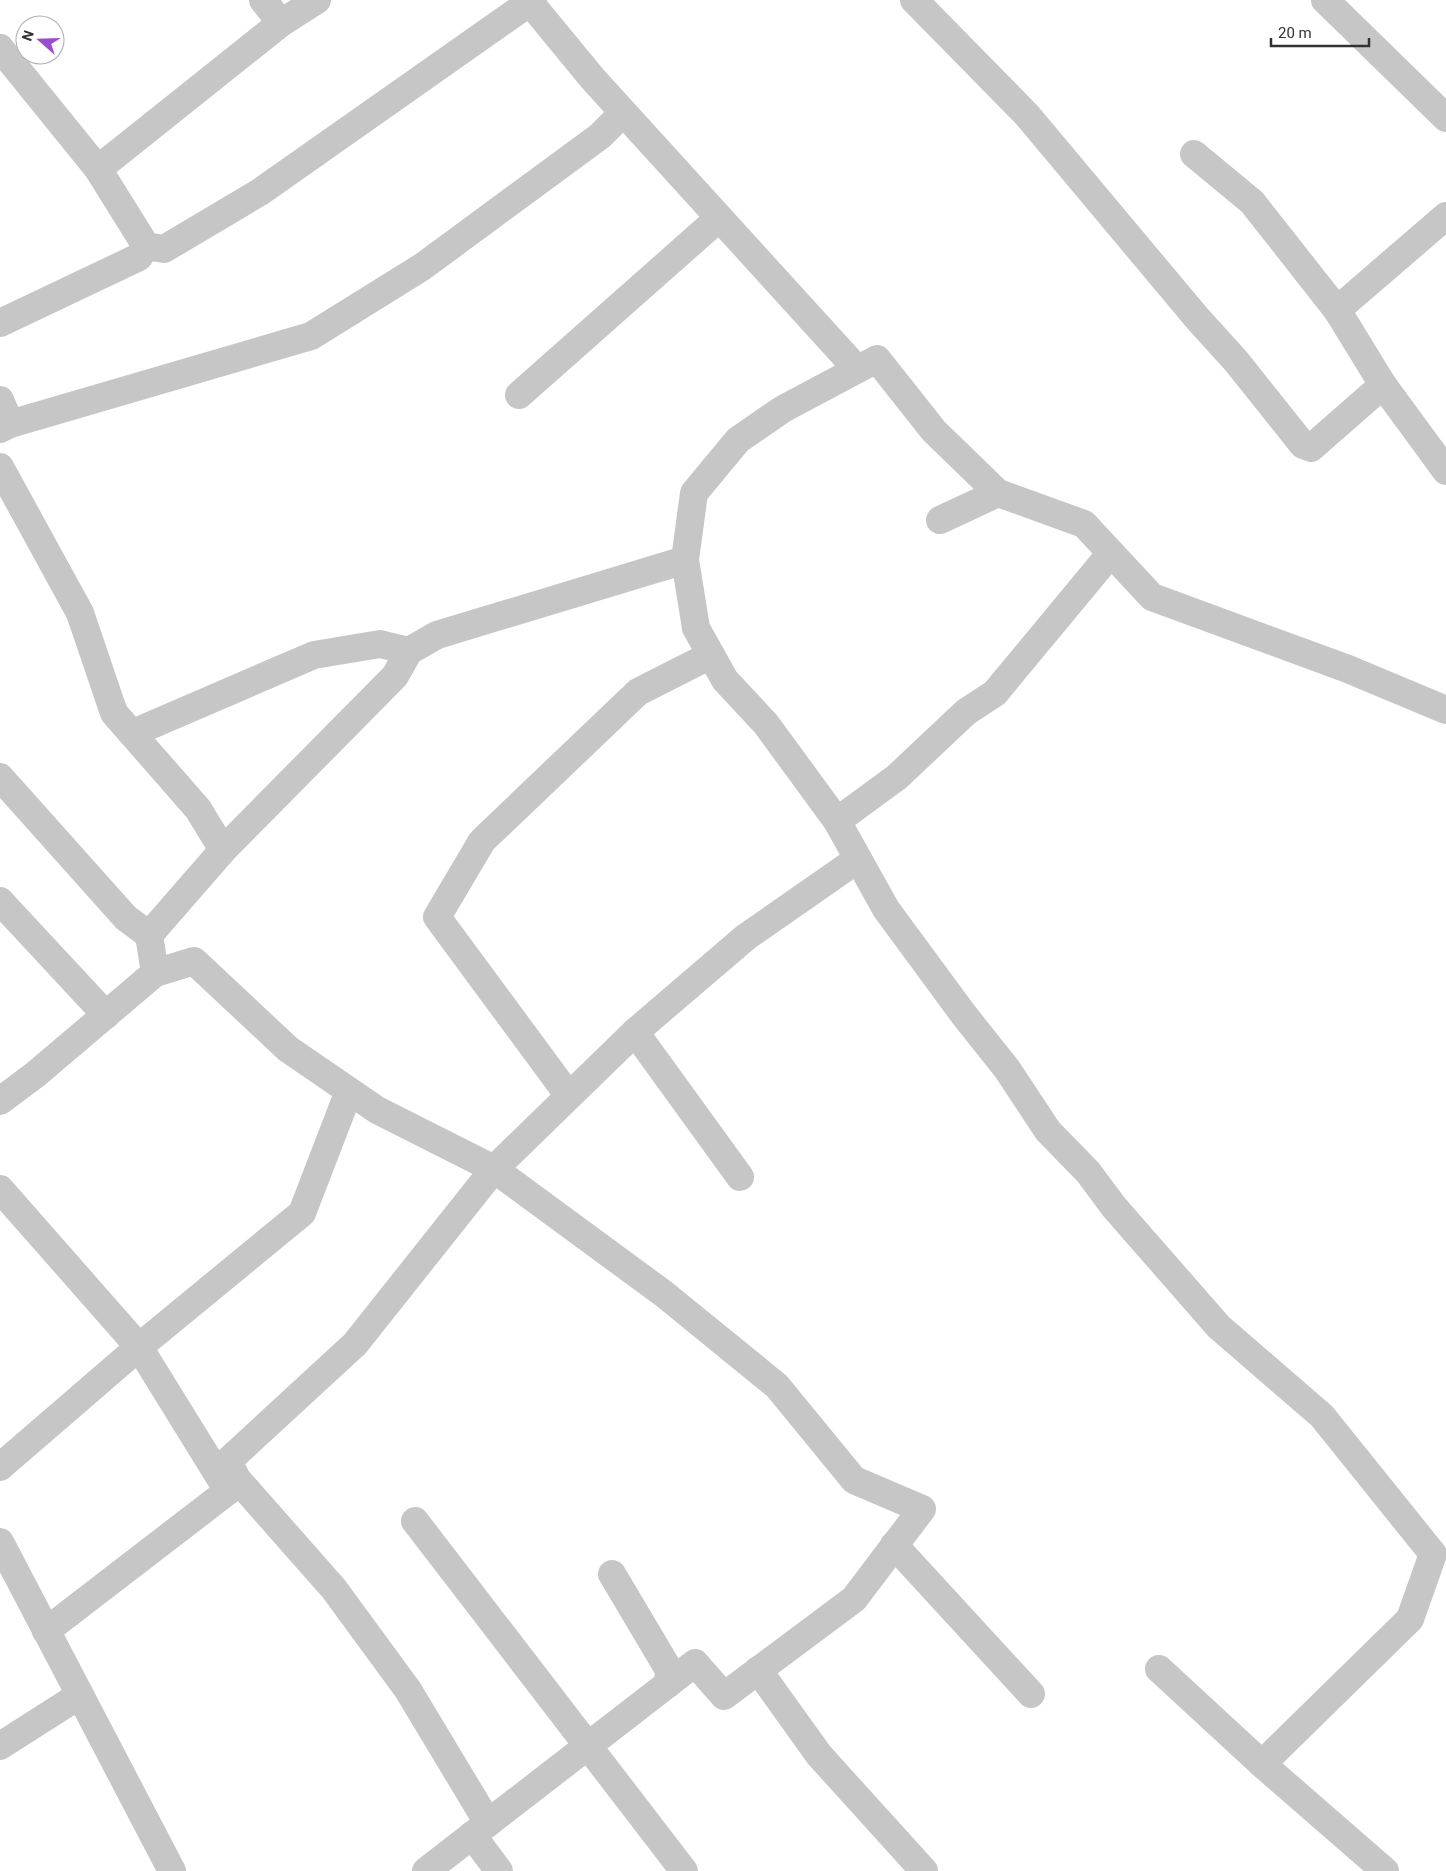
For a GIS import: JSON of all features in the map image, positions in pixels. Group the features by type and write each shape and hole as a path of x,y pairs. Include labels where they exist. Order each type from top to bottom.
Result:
{"street":[{"path":"263,0 281,23"},
{"path":"98,168 281,23 317,0"},
{"path":"914,0 1027,115 1197,318 1236,361 1302,445 1311,448 1383,385"},
{"path":"1325,0 1446,118"},
{"path":"0,48 98,168 146,246 164,249 260,192 531,1 593,79 623,113 858,369"},
{"path":"3,418 311,336 422,267 600,136 623,113"},
{"path":"1194,154 1252,202 1337,310 1383,385 1446,471"},
{"path":"1337,310 1446,216"},
{"path":"519,395 719,218"},
{"path":"0,323 139,257 146,246"},
{"path":"1262,1764 1410,1619 1434,1554 1322,1416 1219,1326 1114,1208 1088,1172 1048,1130 1007,1069 964,1015 886,909 837,821 766,724 725,680 696,628 684,560 694,493 738,440 783,409 877,359 934,431 998,492 1084,524 1152,597 1348,669 1446,710"},
{"path":"0,467 80,613 114,713 198,808 223,850"},
{"path":"940,520 998,492"},
{"path":"837,821 897,777 966,712 995,693 1111,553"},
{"path":"149,935 223,850 395,676 409,651 437,634 684,560"},
{"path":"133,733 314,655 380,644 409,651"},
{"path":"569,1096 438,918 482,841 638,692 711,655"},
{"path":"0,777 126,918 149,935 155,973"},
{"path":"232,1485 228,1461 355,1344 494,1168 635,1032 746,937 858,859"},
{"path":"0,901 106,1015"},
{"path":"0,1101 155,973 194,961 288,1049 377,1110 494,1168 664,1294 777,1386 854,1480 922,1509 854,1599 724,1696 695,1664 426,1871"},
{"path":"635,1032 740,1177"},
{"path":"0,1467 139,1347 302,1213 350,1091"},
{"path":"0,1189 139,1347 232,1485 334,1589 408,1690 480,1829 499,1871"},
{"path":"46,1631 232,1485"},
{"path":"415,1521 684,1871"},
{"path":"0,1542 172,1871"},
{"path":"894,1545 1032,1694"},
{"path":"612,1574 669,1670 668,1684"},
{"path":"1159,1669 1262,1764 1385,1871"},
{"path":"758,1670 820,1755 924,1871"},
{"path":"0,1746 80,1695"}]}
